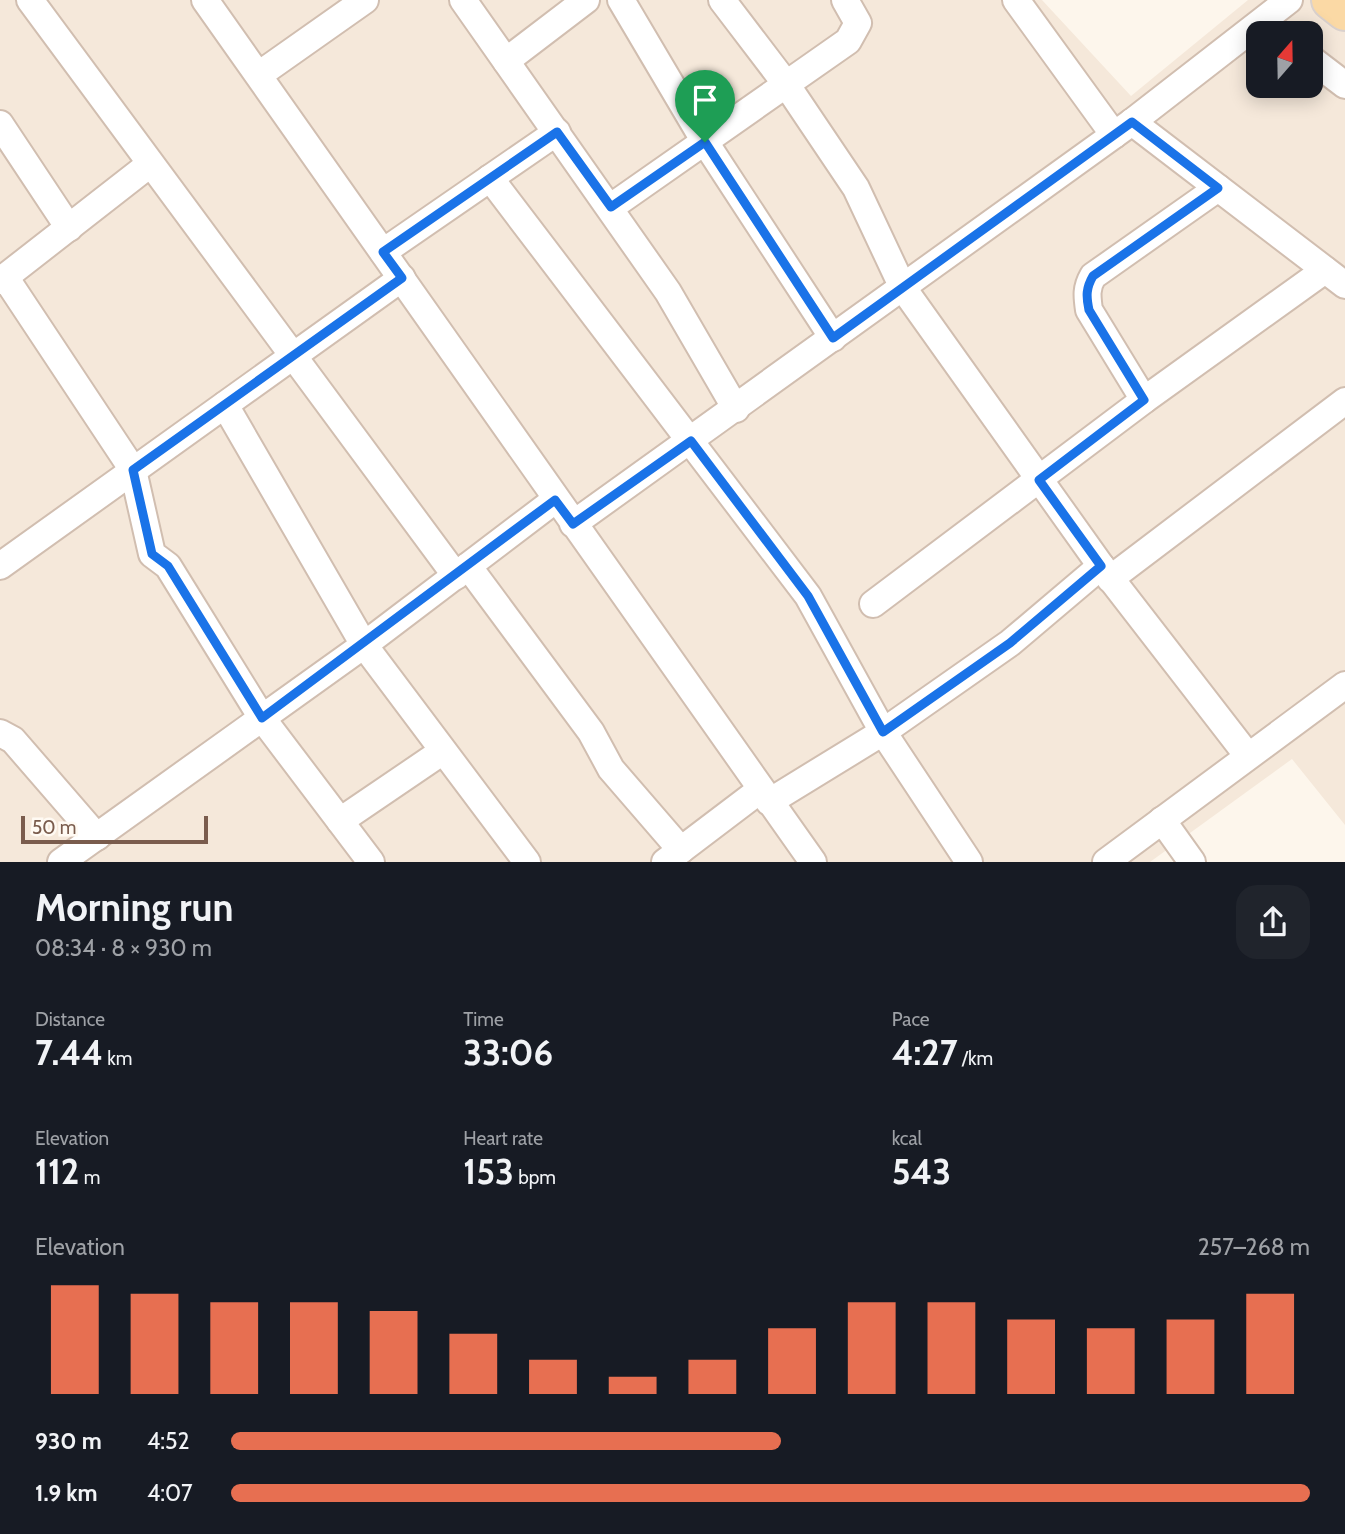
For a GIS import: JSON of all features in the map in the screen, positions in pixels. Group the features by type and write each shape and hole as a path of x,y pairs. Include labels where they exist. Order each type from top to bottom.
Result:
{"main road":[{"path":"1331,0 1345,10"}],"street":[{"path":"30,0 292,357 591,732 611,769 673,856 765,796 883,732 1345,401"},
{"path":"205,0 260,74 555,500 813,862"},
{"path":"260,74 365,0"},
{"path":"463,0 611,207 668,292 736,409"},
{"path":"506,61 586,0"},
{"path":"621,0 705,142 833,338"},
{"path":"722,0 786,85 856,188 903,288 1105,572 1248,756"},
{"path":"611,207 786,85 855,33 858,23 845,0"},
{"path":"873,604 1144,400 1335,278 1218,188 1123,128 1016,0"},
{"path":"1274,21 1289,0"},
{"path":"573,524 1123,128 1246,44"},
{"path":"1323,68 1345,85"},
{"path":"0,124 69,228"},
{"path":"383,252 557,132"},
{"path":"150,164 2,279 133,470 152,554 168,566 262,718 371,862"},
{"path":"490,178 808,596 883,732 969,862"},
{"path":"1144,400 1089,310 1086,294 1089,283 1093,276 1218,188"},
{"path":"0,566 402,278"},
{"path":"225,405 364,645 527,862"},
{"path":"61,862 364,645 555,500"},
{"path":"1106,862 1345,685"},
{"path":"4,731 97,837"},
{"path":"340,821 443,751"},
{"path":"1162,820 1192,862"}],"shaded area":[{"path":"0,0 1042,0 1131,96 1248,0 1318,0 1345,17 1345,825 1292,759 1150,862 0,862"}],"route":[{"path":"1132,122 1218,188 1093,276 1089,283 1086,294 1089,310 1144,400 1039,480 1101,566 1010,643 883,732 808,596 691,441 573,524 555,500 364,645 262,718 168,566 152,554 133,470 402,278 383,252 557,132 611,207 705,142 833,338 1132,122"}]}
